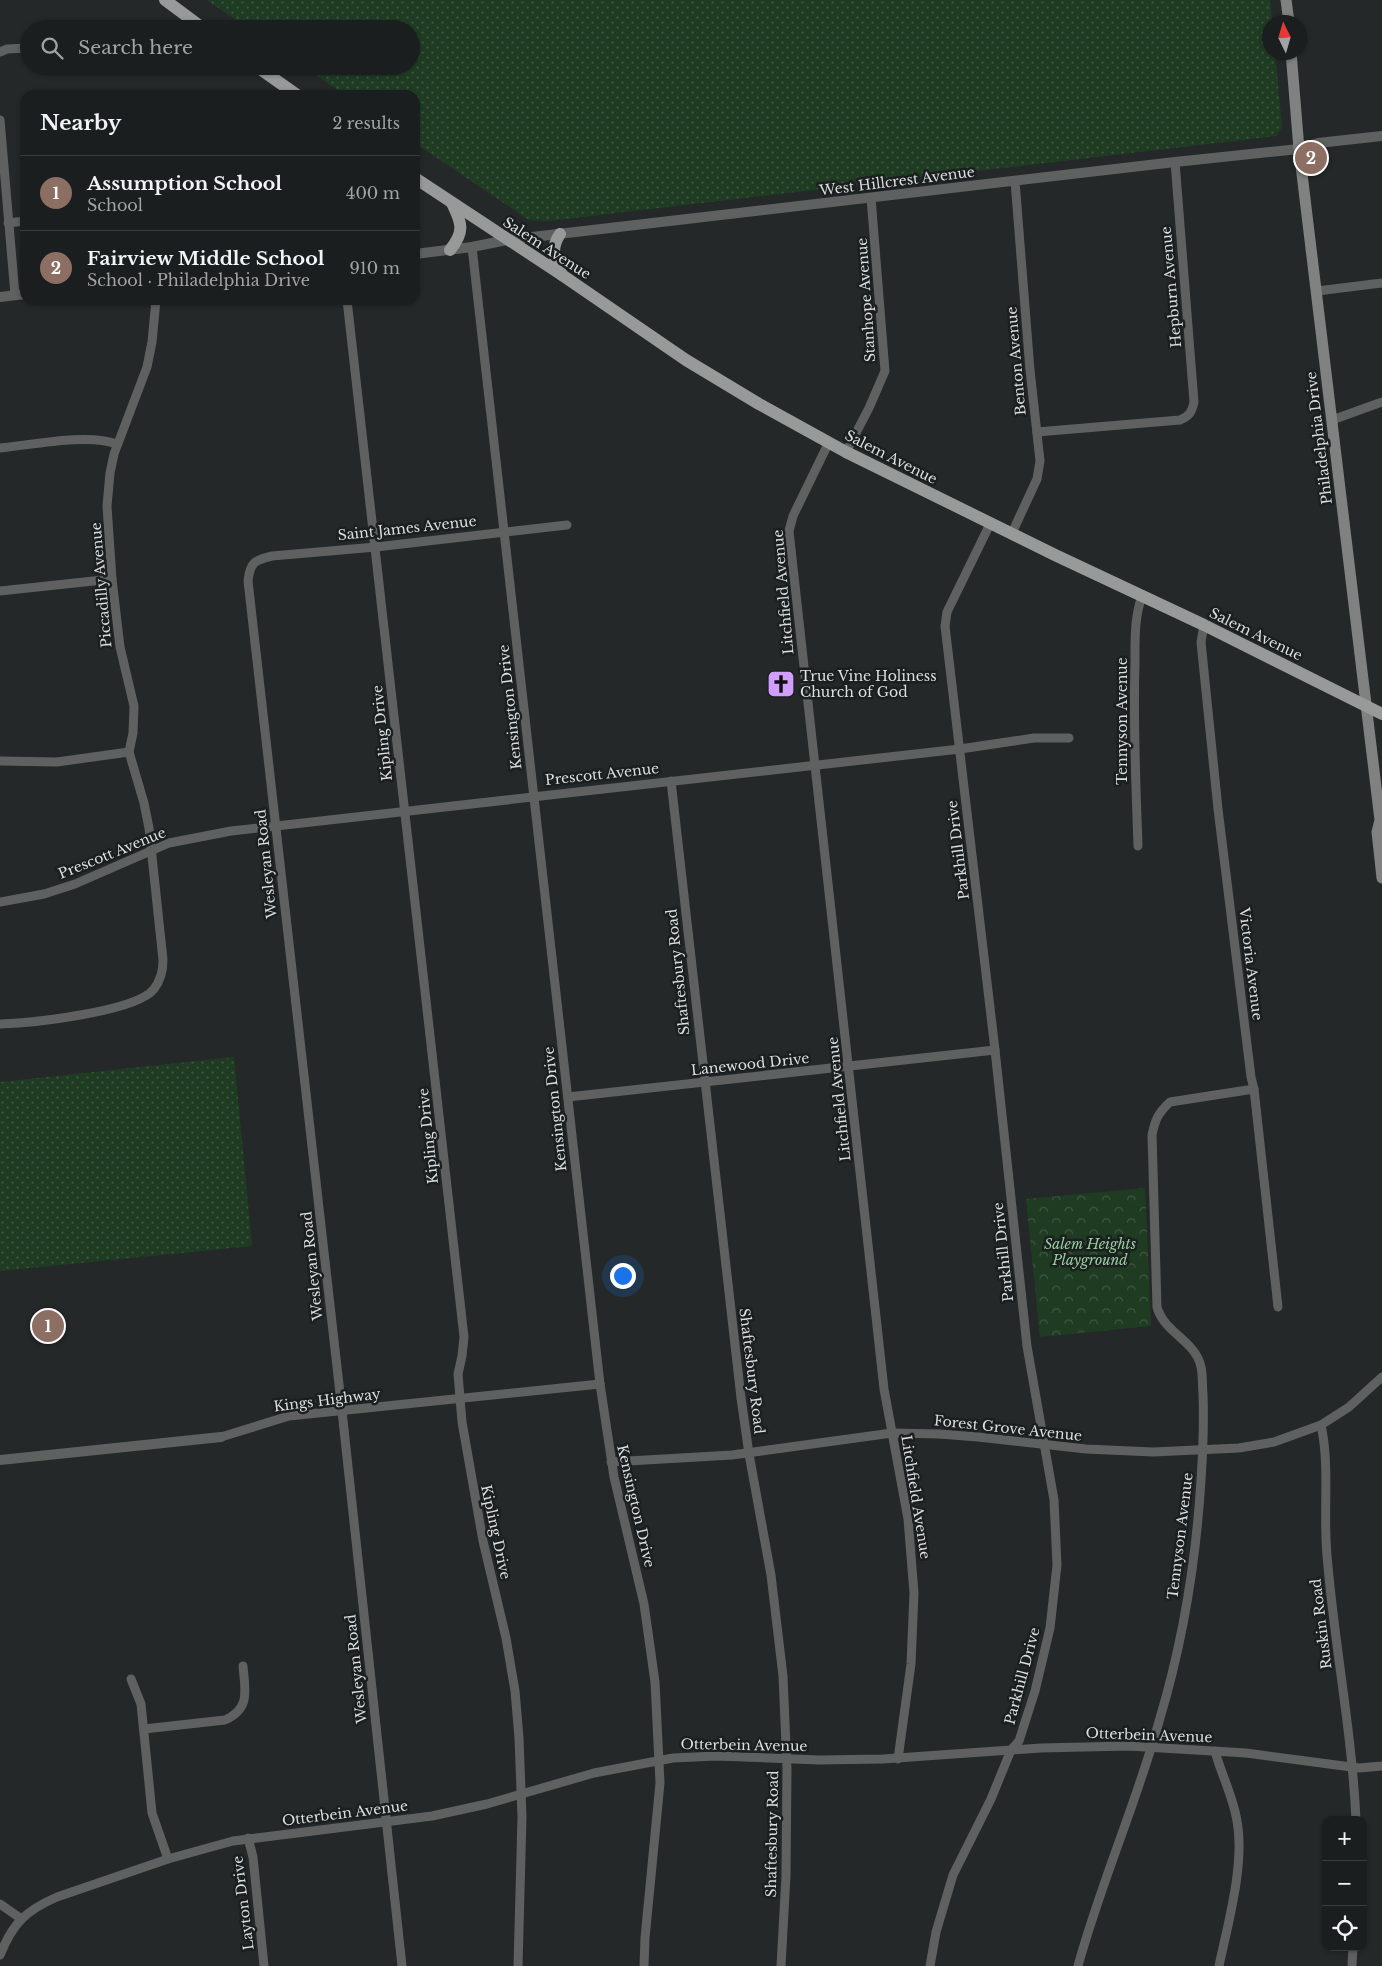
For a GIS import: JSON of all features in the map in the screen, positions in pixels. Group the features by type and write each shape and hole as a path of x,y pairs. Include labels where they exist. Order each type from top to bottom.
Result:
{"main road":[{"path":"165,0 192,20"},
{"path":"1286,0 1287,15"},
{"name":"Philadelphia Drive","path":"1292,60 1299,149 1381,822 1377,832 1382,878"},
{"path":"269,75 290,90"},
{"name":"Salem Avenue","path":"420,182 686,360 759,404 846,452 1204,625 1382,714"},
{"path":"450,250 458,240 461,232 461,224 452,204"},
{"path":"560,234 554,243 553,250 562,275"}],"street":[{"path":"0,52 7,49 20,48"},
{"path":"0,120 8,223 20,295 0,297"},
{"name":"West Hillcrest Avenue","path":"420,253 472,247 507,240 1299,149 1318,143 1382,136"},
{"name":"Hepburn Avenue","path":"1037,432 1180,420 1187,417 1192,411 1194,402 1175,162"},
{"name":"Benton Avenue","path":"1012,533 1037,479 1040,461 1015,181"},
{"name":"Stanhope Avenue","path":"846,452 869,408 885,371 871,198"},
{"path":"8,223 20,222"},
{"name":"Kensington Drive","path":"472,247 600,1384 611,1462 648,1628 656,1682 659,1760 658,1813 644,1966"},
{"path":"1317,291 1382,283"},
{"name":"Piccadilly Avenue","path":"0,1024 46,1020 107,1009 138,1000 155,988 162,973 163,960 152,851 144,803 129,752 133,733 134,706 120,647 112,579 108,506 110,473 117,444 147,367 152,342 156,305"},
{"name":"Kipling Drive","path":"348,305 464,1337 458,1374 460,1398 475,1502 511,1662 519,1738 522,1794 518,1966"},
{"path":"1332,420 1382,402"},
{"path":"0,448 69,440 100,440 117,444"},
{"name":"Litchfield Avenue","path":"829,442 789,527 814,765 850,1066 884,1389 908,1518 914,1593 911,1664 898,1759"},
{"name":"Parkhill Drive","path":"930,1966 936,1932 953,1875 991,1799 1011,1750 1019,1741 1035,1691 1050,1628 1057,1565 1056,1518 1052,1481 1026,1346 995,1050 945,619 990,522"},
{"name":"Saint James Avenue","path":"252,565 261,558 272,556 567,525"},
{"name":"Wesleyan Road","path":"252,565 248,581 342,1412 402,1966"},
{"path":"0,591 112,579"},
{"name":"Tennyson Avenue","path":"1138,846 1134,681 1136,632 1142,596"},
{"name":"Victoria Avenue","path":"1204,625 1201,642 1218,809 1254,1089 1278,1306"},
{"name":"Prescott Avenue","path":"0,902 44,894 75,884 170,843 231,831 960,749 1034,738 1068,738"},
{"path":"0,761 57,762 129,752"},
{"name":"Shaftesbury Road","path":"671,780 704,1082 749,1454 772,1575 782,1676 787,1758 786,1876 781,1966"},
{"name":"Lanewood Drive","path":"568,1097 995,1050"},
{"name":"Tennyson Avenue","path":"1078,1966 1105,1877 1152,1746 1175,1664 1198,1532 1204,1413 1200,1362 1192,1349 1163,1321 1157,1307 1152,1135 1160,1111 1170,1102 1254,1089"},
{"name":"Forest Grove Avenue","path":"611,1462 749,1454 892,1433 939,1434 1086,1449 1153,1452 1245,1447 1274,1442 1321,1425 1355,1402 1382,1377"},
{"name":"Kings Highway","path":"0,1460 221,1437 289,1416 600,1384"},
{"name":"Ruskin Road","path":"1321,1425 1325,1444 1326,1554 1352,1767 1356,1816"},
{"path":"144,1729 230,1718 239,1712 245,1698 243,1666"},
{"path":"131,1679 139,1696 152,1813 168,1859"},
{"name":"Otterbein Avenue","path":"0,1955 5,1942 20,1918 37,1906 57,1896 168,1859 248,1838 432,1816 522,1794 594,1773 659,1760 717,1756 819,1760 898,1759 1011,1750 1099,1746 1152,1746 1215,1750 1352,1767 1382,1766"},
{"path":"1215,1750 1222,1775 1234,1805 1239,1837 1232,1904 1219,1966"},
{"name":"Layton Drive","path":"248,1838 253,1857 264,1966"},
{"path":"0,1904 20,1918"},
{"path":"1352,1966 1353,1951"}],"green space":[{"path":"207,0 1270,0 1271,15 1262,15 1262,60 1276,60 1282,127 1277,136 548,221 529,220 420,146 420,90 338,90 316,75 420,75 420,20 236,20"},
{"path":"234,1057 252,1246 0,1271 0,1082"},
{"name":"Salem Heights Playground","path":"1145,1188 1151,1326 1040,1337 1026,1199"}],"place":[{"name":"Fairview Middle School","path":"1311,158"},
{"name":"True Vine Holiness Church of God","path":"781,684"},
{"name":"Assumption School","path":"48,1326"}]}
